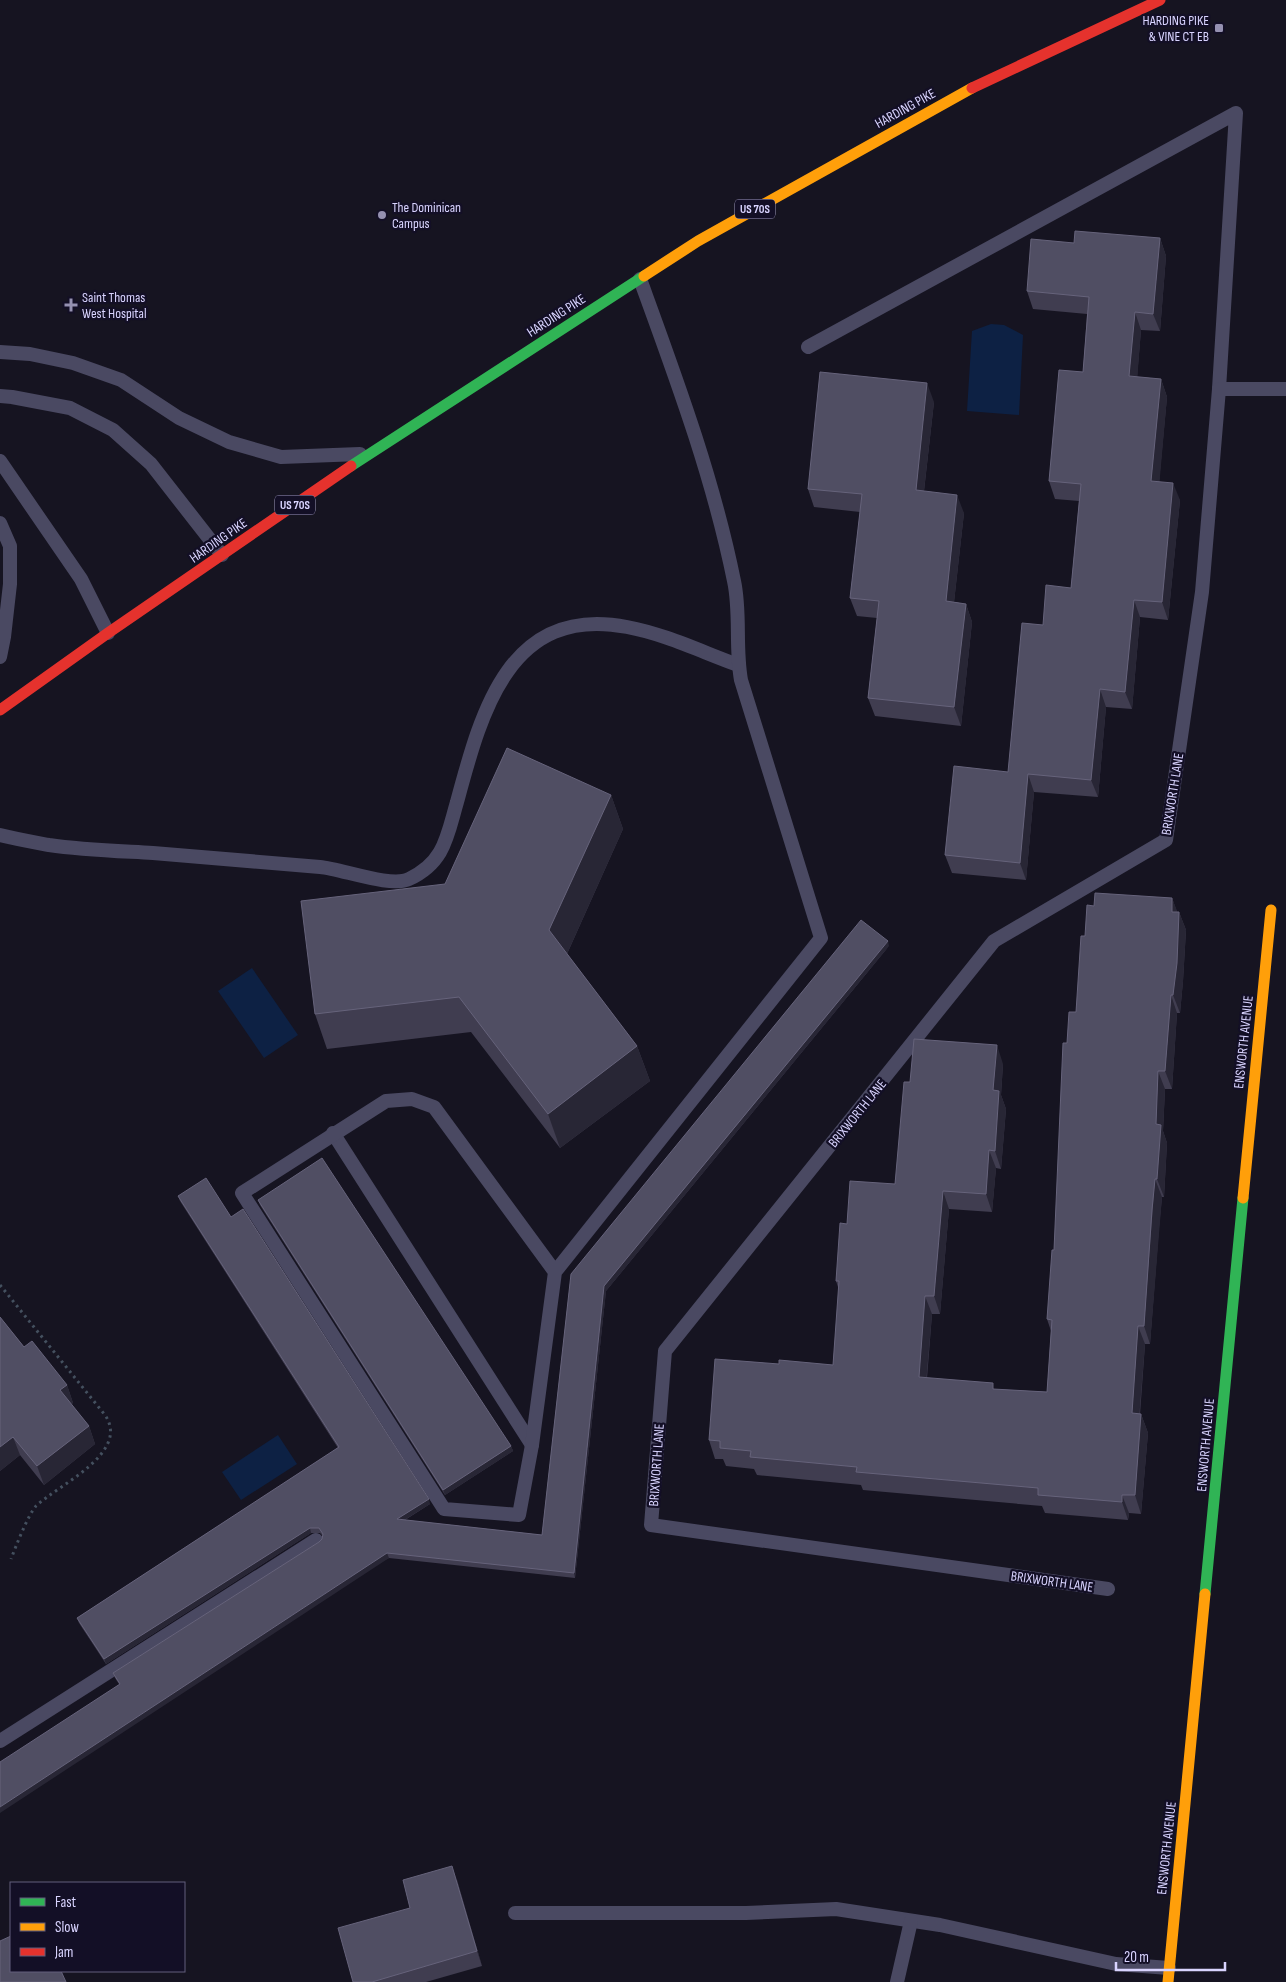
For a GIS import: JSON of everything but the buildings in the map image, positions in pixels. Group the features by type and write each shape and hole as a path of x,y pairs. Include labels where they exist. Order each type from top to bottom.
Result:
{"main road":[{"name":"HARDING PIKE","path":"0,710 108,633 368,454 698,241 984,81 1160,0"},
{"name":"ENSWORTH AVENUE","path":"1169,1975 1271,910"}],"lane":[{"path":"808,346 1236,113 1218,389 1286,389"},
{"path":"555,1272 434,1107 412,1099 386,1101 333,1133 242,1193 444,1509 519,1515 532,1445 555,1272 821,938 746,700 738,665 734,583 710,480 684,399 640,279"},
{"path":"0,352 30,354 73,363 121,380 179,418 229,442 282,457 368,454"},
{"name":"BRIXWORTH LANE","path":"1108,1589 652,1525 665,1351 994,941 1166,840 1202,592 1218,389"},
{"path":"0,396 70,408 113,430 151,464 222,556"},
{"path":"0,461 80,579 108,633"},
{"path":"0,523 10,546 10,584 0,658"},
{"path":"0,836 50,845 333,869 390,881 406,881 432,864 441,852 448,836 466,767 484,712 500,682 514,663 528,648 544,637 564,628 585,624 627,627 738,665"},
{"path":"333,1133 532,1445"},
{"path":"0,1741 316,1540"},
{"path":"515,1913 746,1913 836,1909 940,1925 1169,1975"},
{"path":"897,1982 911,1921"}],"path":[{"path":"0,1284 105,1415 111,1428 109,1443 100,1457 34,1508 11,1558"}],"water":[{"path":"991,324 1004,325 1023,335 1019,415 967,411 972,331"},
{"path":"252,968 298,1035 264,1058 218,991"},
{"path":"278,1435 297,1464 241,1500 222,1472"}],"traffic: fast":[{"path":"351,466 644,276"},
{"path":"1205,1594 1243,1198"}],"traffic: slow":[{"path":"644,276 698,241 972,88"},
{"path":"1243,1198 1271,910"},
{"path":"1168,1982 1205,1594"}],"traffic: jam":[{"path":"972,88 1160,0"},
{"path":"0,710 108,633 351,466"}],"place":[{"name":"HARDING PIKE & VINE CT EB","path":"1219,28"},
{"name":"The Dominican Campus","path":"382,215"},
{"name":"Saint Thomas West Hospital","path":"71,305"}]}
